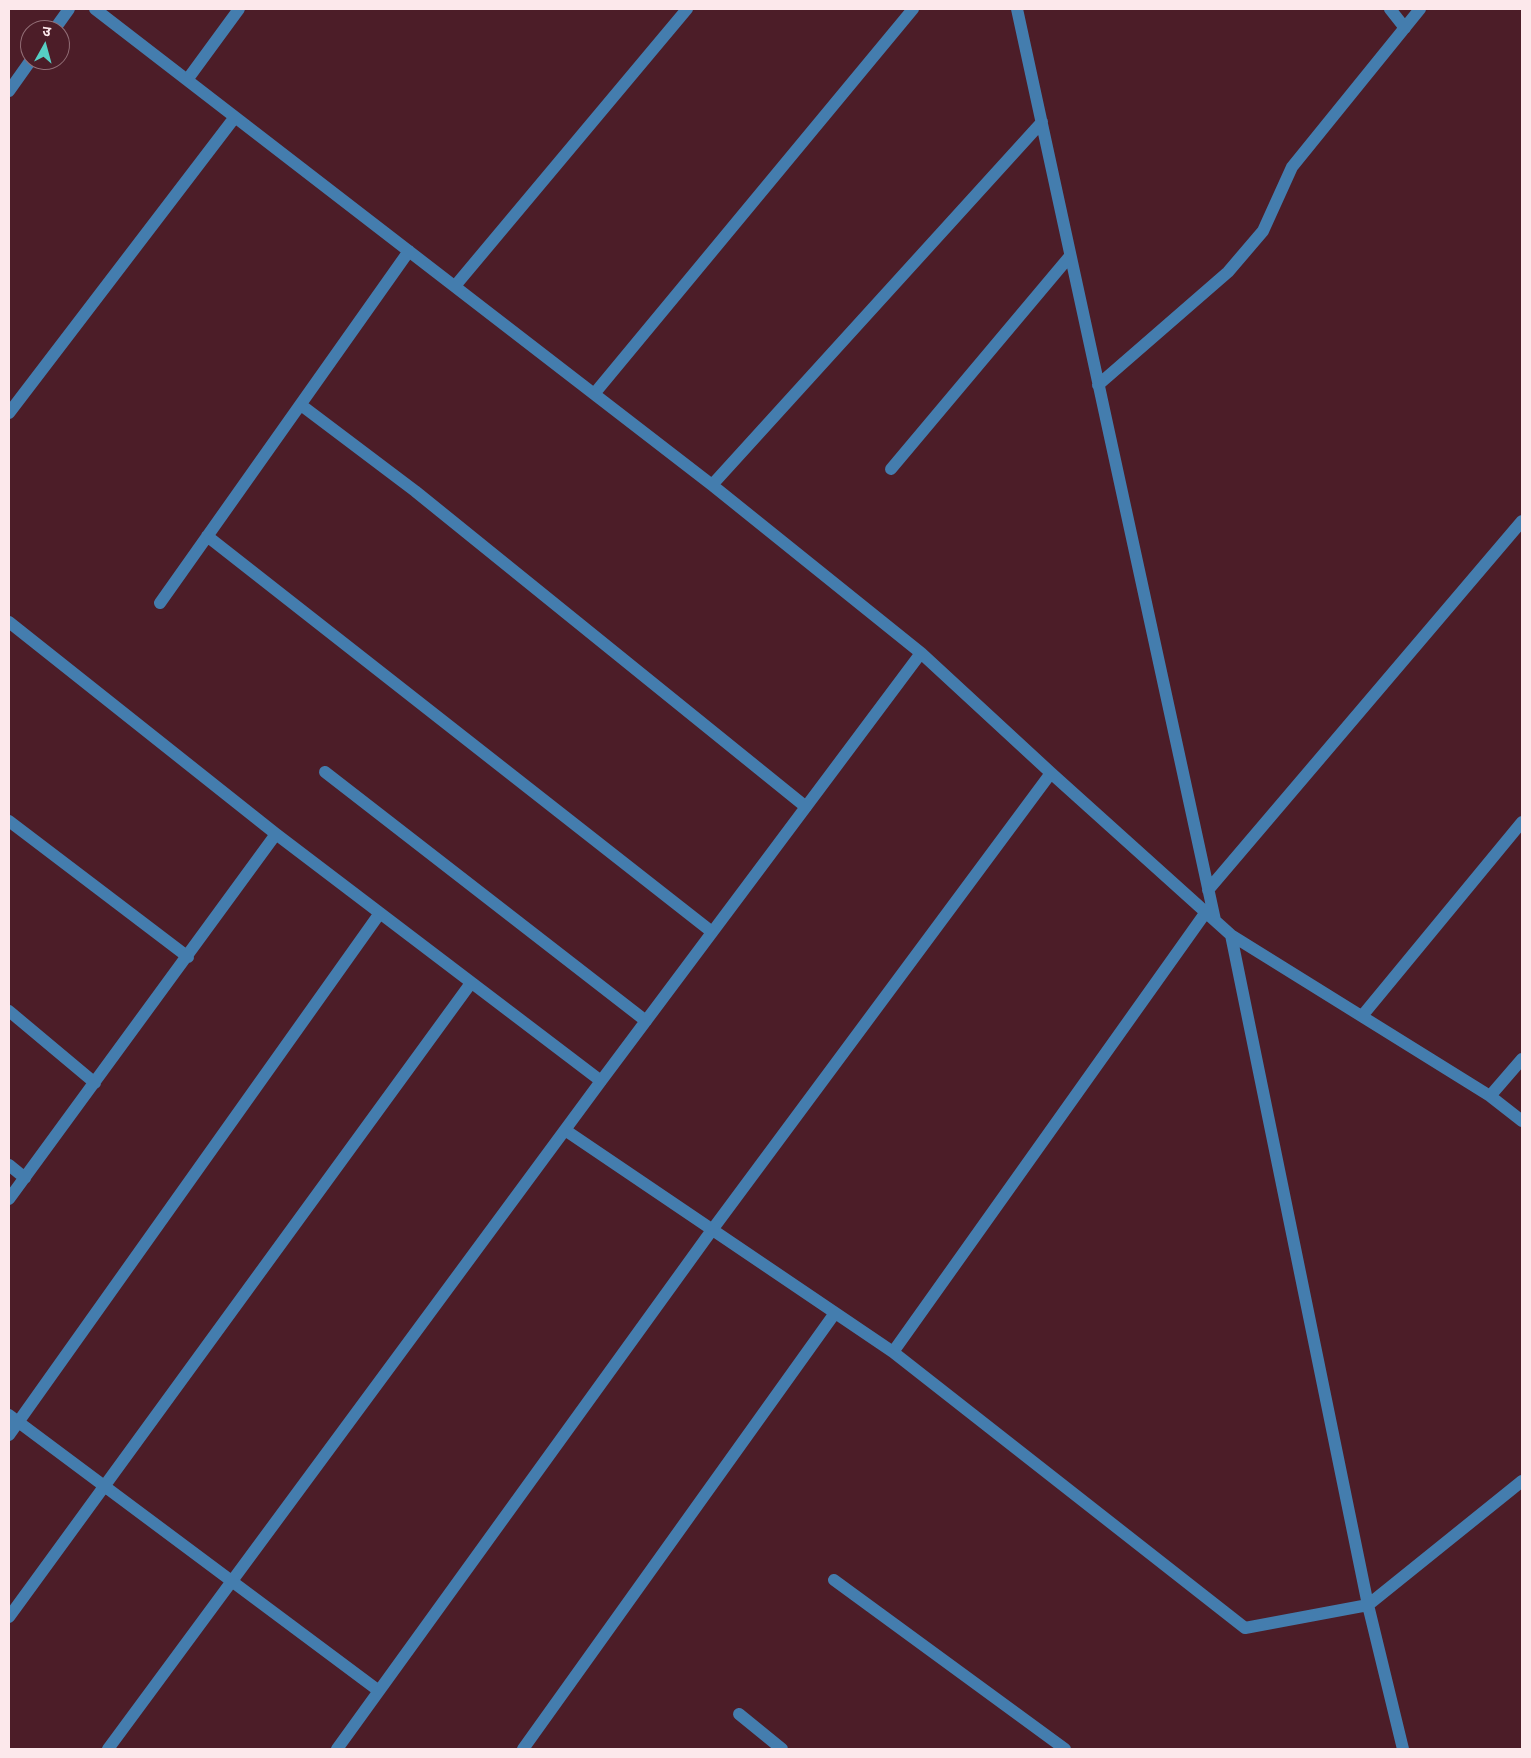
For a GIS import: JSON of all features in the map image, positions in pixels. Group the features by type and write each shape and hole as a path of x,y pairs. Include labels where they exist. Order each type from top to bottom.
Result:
{"street":[{"path":"61,20 69,9"},
{"path":"95,9 712,485 921,653 1231,935 1490,1096 1522,1121"},
{"path":"187,80 239,9"},
{"path":"455,286 686,9"},
{"path":"594,394 913,9"},
{"path":"893,1352 1210,916 1208,890 1017,9"},
{"path":"1390,9 1405,28"},
{"path":"1098,385 1228,272 1263,231 1292,167 1420,9"},
{"path":"9,90 24,70"},
{"path":"9,413 235,117"},
{"path":"712,485 1042,122"},
{"path":"160,602 409,251"},
{"path":"892,469 1070,256"},
{"path":"300,405 415,491 806,807"},
{"path":"1208,890 1522,521"},
{"path":"207,536 712,932"},
{"path":"9,622 276,834 601,1081"},
{"path":"108,1749 601,1081 921,653"},
{"path":"325,772 646,1021"},
{"path":"337,1749 712,1230 1051,773"},
{"path":"9,821 188,957"},
{"path":"1362,1016 1522,822"},
{"path":"9,1200 276,834"},
{"path":"9,1435 13,1419 380,913"},
{"path":"1231,935 1368,1605 1403,1749"},
{"path":"9,1617 471,983"},
{"path":"9,1011 95,1083"},
{"path":"1490,1096 1522,1059"},
{"path":"565,1130 893,1352 1244,1628 1368,1605 1522,1481"},
{"path":"9,1165 25,1178"},
{"path":"523,1749 835,1313"},
{"path":"13,1419 379,1690"},
{"path":"834,1580 1065,1749"},
{"path":"739,1714 782,1749"}]}
